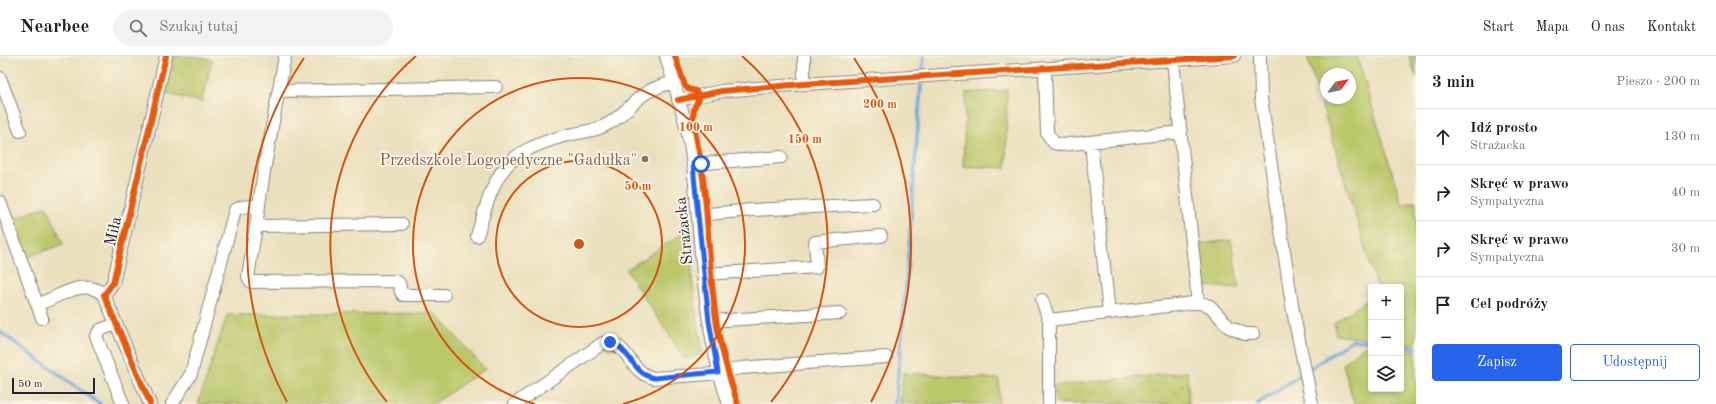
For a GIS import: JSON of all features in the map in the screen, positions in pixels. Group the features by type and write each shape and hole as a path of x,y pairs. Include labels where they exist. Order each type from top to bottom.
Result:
{"street":[{"name":"Miła","path":"104,295 113,283 166,56"},
{"path":"285,56 248,277 251,282 395,281 399,283 401,292 404,295 444,295"},
{"name":"Strażacka","path":"666,56 674,82 693,164 709,321 718,372 729,404"},
{"path":"804,56 804,84"},
{"path":"678,100 722,91 804,84 1045,70 1234,56"},
{"path":"1260,56 1261,98 1292,304 1312,404"},
{"path":"1173,61 1197,291 1197,299 1193,303"},
{"path":"1045,70 1047,132 1050,139 1054,143 1062,145 1181,132"},
{"path":"0,78 20,131"},
{"path":"477,236 497,177 506,164 517,155 556,138 576,132 594,130 608,124 643,95 654,88 674,82"},
{"path":"279,91 496,87"},
{"path":"1091,142 1110,313"},
{"path":"693,164 781,157"},
{"path":"0,202 42,318"},
{"path":"698,215 752,210 873,204"},
{"path":"172,404 191,374 235,210 239,207 259,206"},
{"path":"256,226 402,224"},
{"path":"704,274 817,267 815,242 881,236"},
{"path":"44,302 83,286 92,287 104,295 150,404"},
{"path":"1042,300 1049,320 1049,404"},
{"path":"1049,320 1193,303 1210,306 1229,327 1244,334 1253,334"},
{"path":"709,321 840,313"},
{"path":"116,324 100,330 96,336 123,404"},
{"path":"515,404 603,343 610,342 622,348 636,368 646,376 654,378 718,372 741,368 886,356"}],"green space":[{"path":"172,56 196,56 212,60 202,102 163,93"},
{"path":"1307,56 1357,56 1402,205 1416,201 1416,345 1404,343 1404,284 1376,284 1322,104 1356,104 1356,68 1320,68 1320,99"},
{"path":"1409,56 1416,56 1416,77"},
{"path":"1007,90 1006,168 963,166 966,93"},
{"path":"47,206 63,244 25,258 11,220"},
{"path":"688,230 692,249 693,289 703,354 685,359 626,270"},
{"path":"1231,240 1239,288 1204,286 1200,244"},
{"path":"1368,299 1368,339 1336,335 1334,323"},
{"path":"435,313 485,369 433,404 198,404 227,315"},
{"path":"1364,346 1368,346 1368,392 1404,392 1404,350 1416,351 1416,404 1354,404 1343,364"},
{"path":"1187,372 1189,404 1056,404 1053,386"},
{"path":"903,373 999,379 999,404 900,404"}],"waterway":[{"path":"922,72 924,56"},
{"path":"895,404 904,312 921,85"},
{"path":"0,332 100,404"},
{"path":"1308,370 1352,340 1368,342"},
{"path":"1404,346 1416,348"},
{"path":"1258,404 1303,373"}],"cycle path":[{"path":"150,403 104,295 113,283 166,56"},
{"path":"675,56 685,86 688,89 696,91 699,100 693,114 704,188 714,307 722,350 738,404"},
{"path":"678,100 722,91 804,84 1234,56"}],"place":[{"name":"Przedszkole Logopedyczne \"Gadułka\"","path":"645,159"}],"route":[{"path":"610,342 622,348 636,368 646,376 654,378 710,374 718,372 709,321 693,164 701,164"}]}
